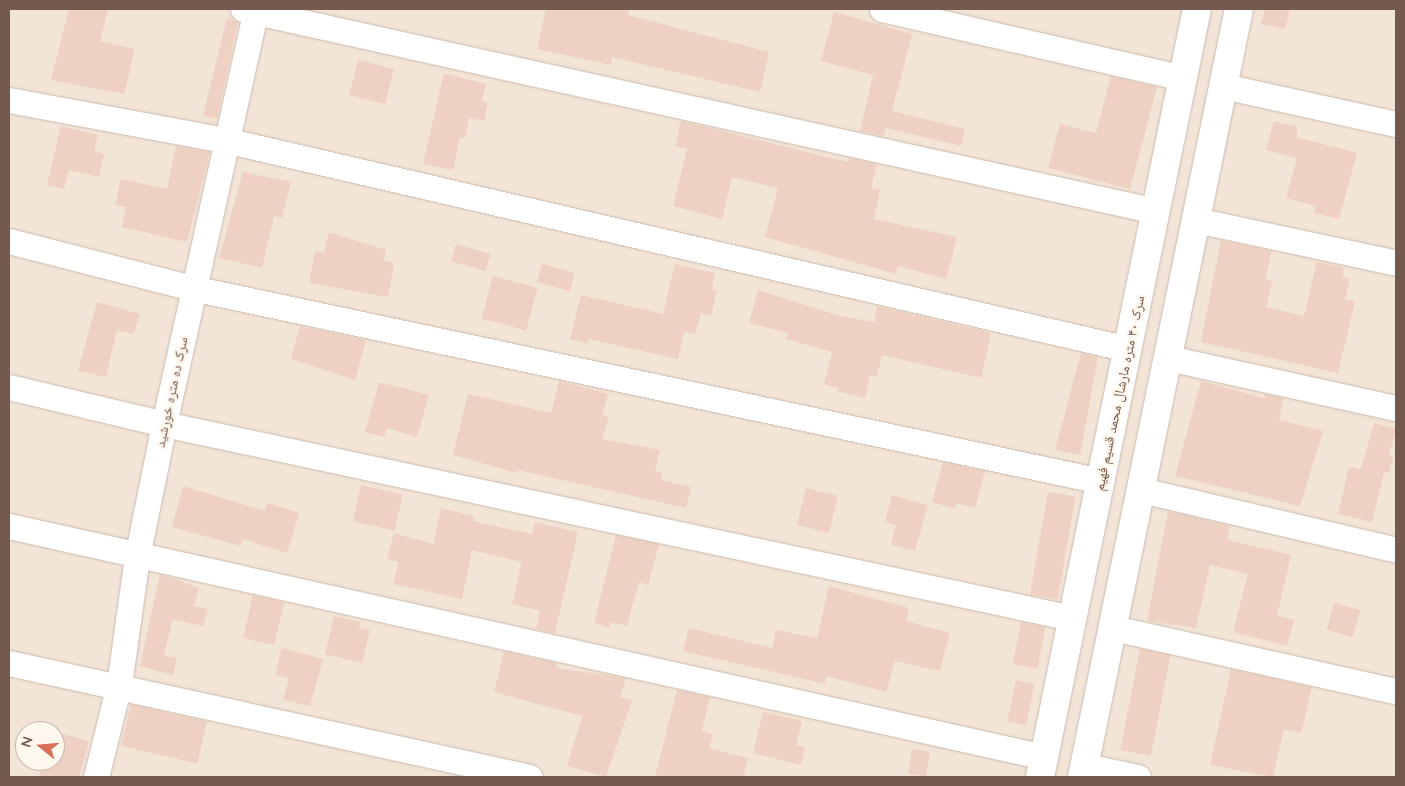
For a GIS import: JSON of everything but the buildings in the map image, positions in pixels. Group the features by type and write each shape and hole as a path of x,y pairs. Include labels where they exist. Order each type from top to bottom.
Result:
{"street":[{"path":"882,9 1183,78"},
{"name":"سرک ۴۰ متره مارشال محمد قسیم فهیم","path":"1042,767 1197,9"},
{"path":"1138,777 1083,771 1239,9"},
{"path":"252,10 1156,211"},
{"name":"سرک ده متره خورشید","path":"96,777 119,685 137,557 192,288 252,10"},
{"path":"1223,86 1396,124"},
{"path":"9,100 225,140 1128,349"},
{"path":"1196,220 1396,264"},
{"path":"9,241 192,288 1100,481"},
{"path":"1168,358 1396,408"},
{"path":"9,387 164,424 1072,618"},
{"path":"1140,490 1396,550"},
{"path":"9,526 1042,767"},
{"path":"1113,628 1396,691"},
{"path":"9,663 119,685 530,777"}],"shaded area":[{"path":"9,9 1396,9 1396,777 9,777"}]}
